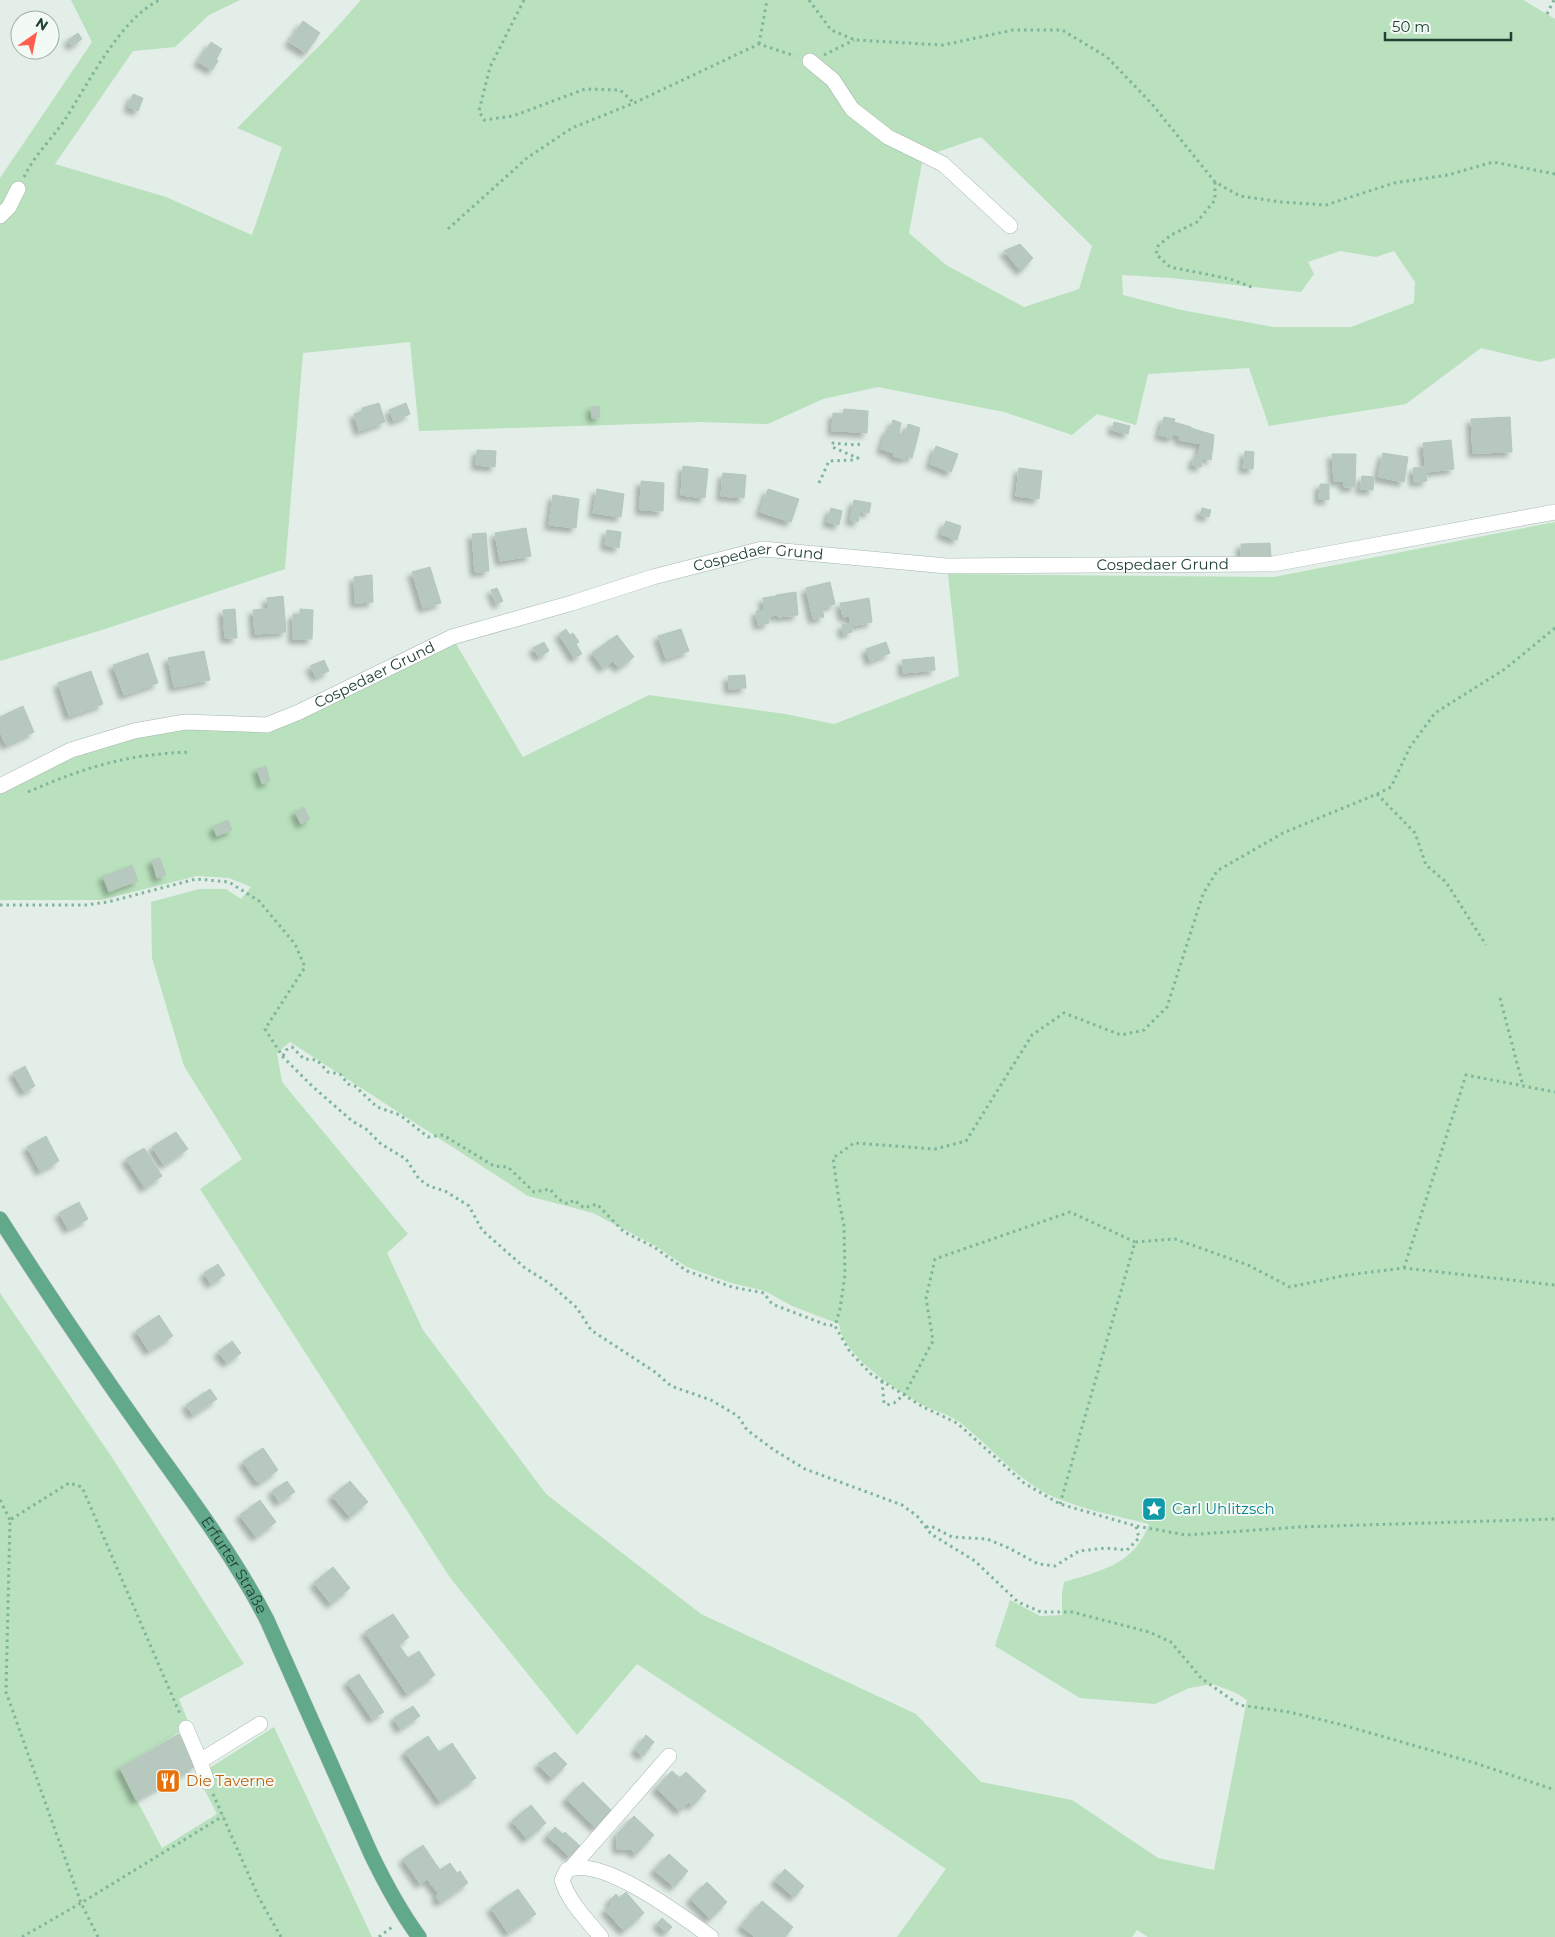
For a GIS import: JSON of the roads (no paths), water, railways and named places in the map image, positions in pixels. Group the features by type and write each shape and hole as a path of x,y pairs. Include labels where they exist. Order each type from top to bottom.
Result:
{"main road":[{"name":"Erfurter Straße","path":"0,1219 136,1421 226,1549 249,1586 267,1620 371,1854 403,1915 419,1937"}],"street":[{"path":"810,61 833,80 852,109 888,137 943,164 1010,226"},
{"path":"0,216 9,207 18,189"},
{"name":"Cospedaer Grund","path":"0,786 71,750 134,731 185,722 267,724 299,712 452,637 572,603 652,577 762,549 947,566 1273,564 1555,512"},
{"path":"200,1761 260,1724"},
{"path":"186,1728 207,1782"},
{"path":"601,1937 576,1906 564,1887 563,1874 572,1867 669,1756"},
{"path":"572,1867 602,1872 654,1896 711,1937"}],"place":[{"name":"Carl Uhlitzsch","path":"1154,1509"},
{"name":"Die Taverne","path":"168,1781"}]}
